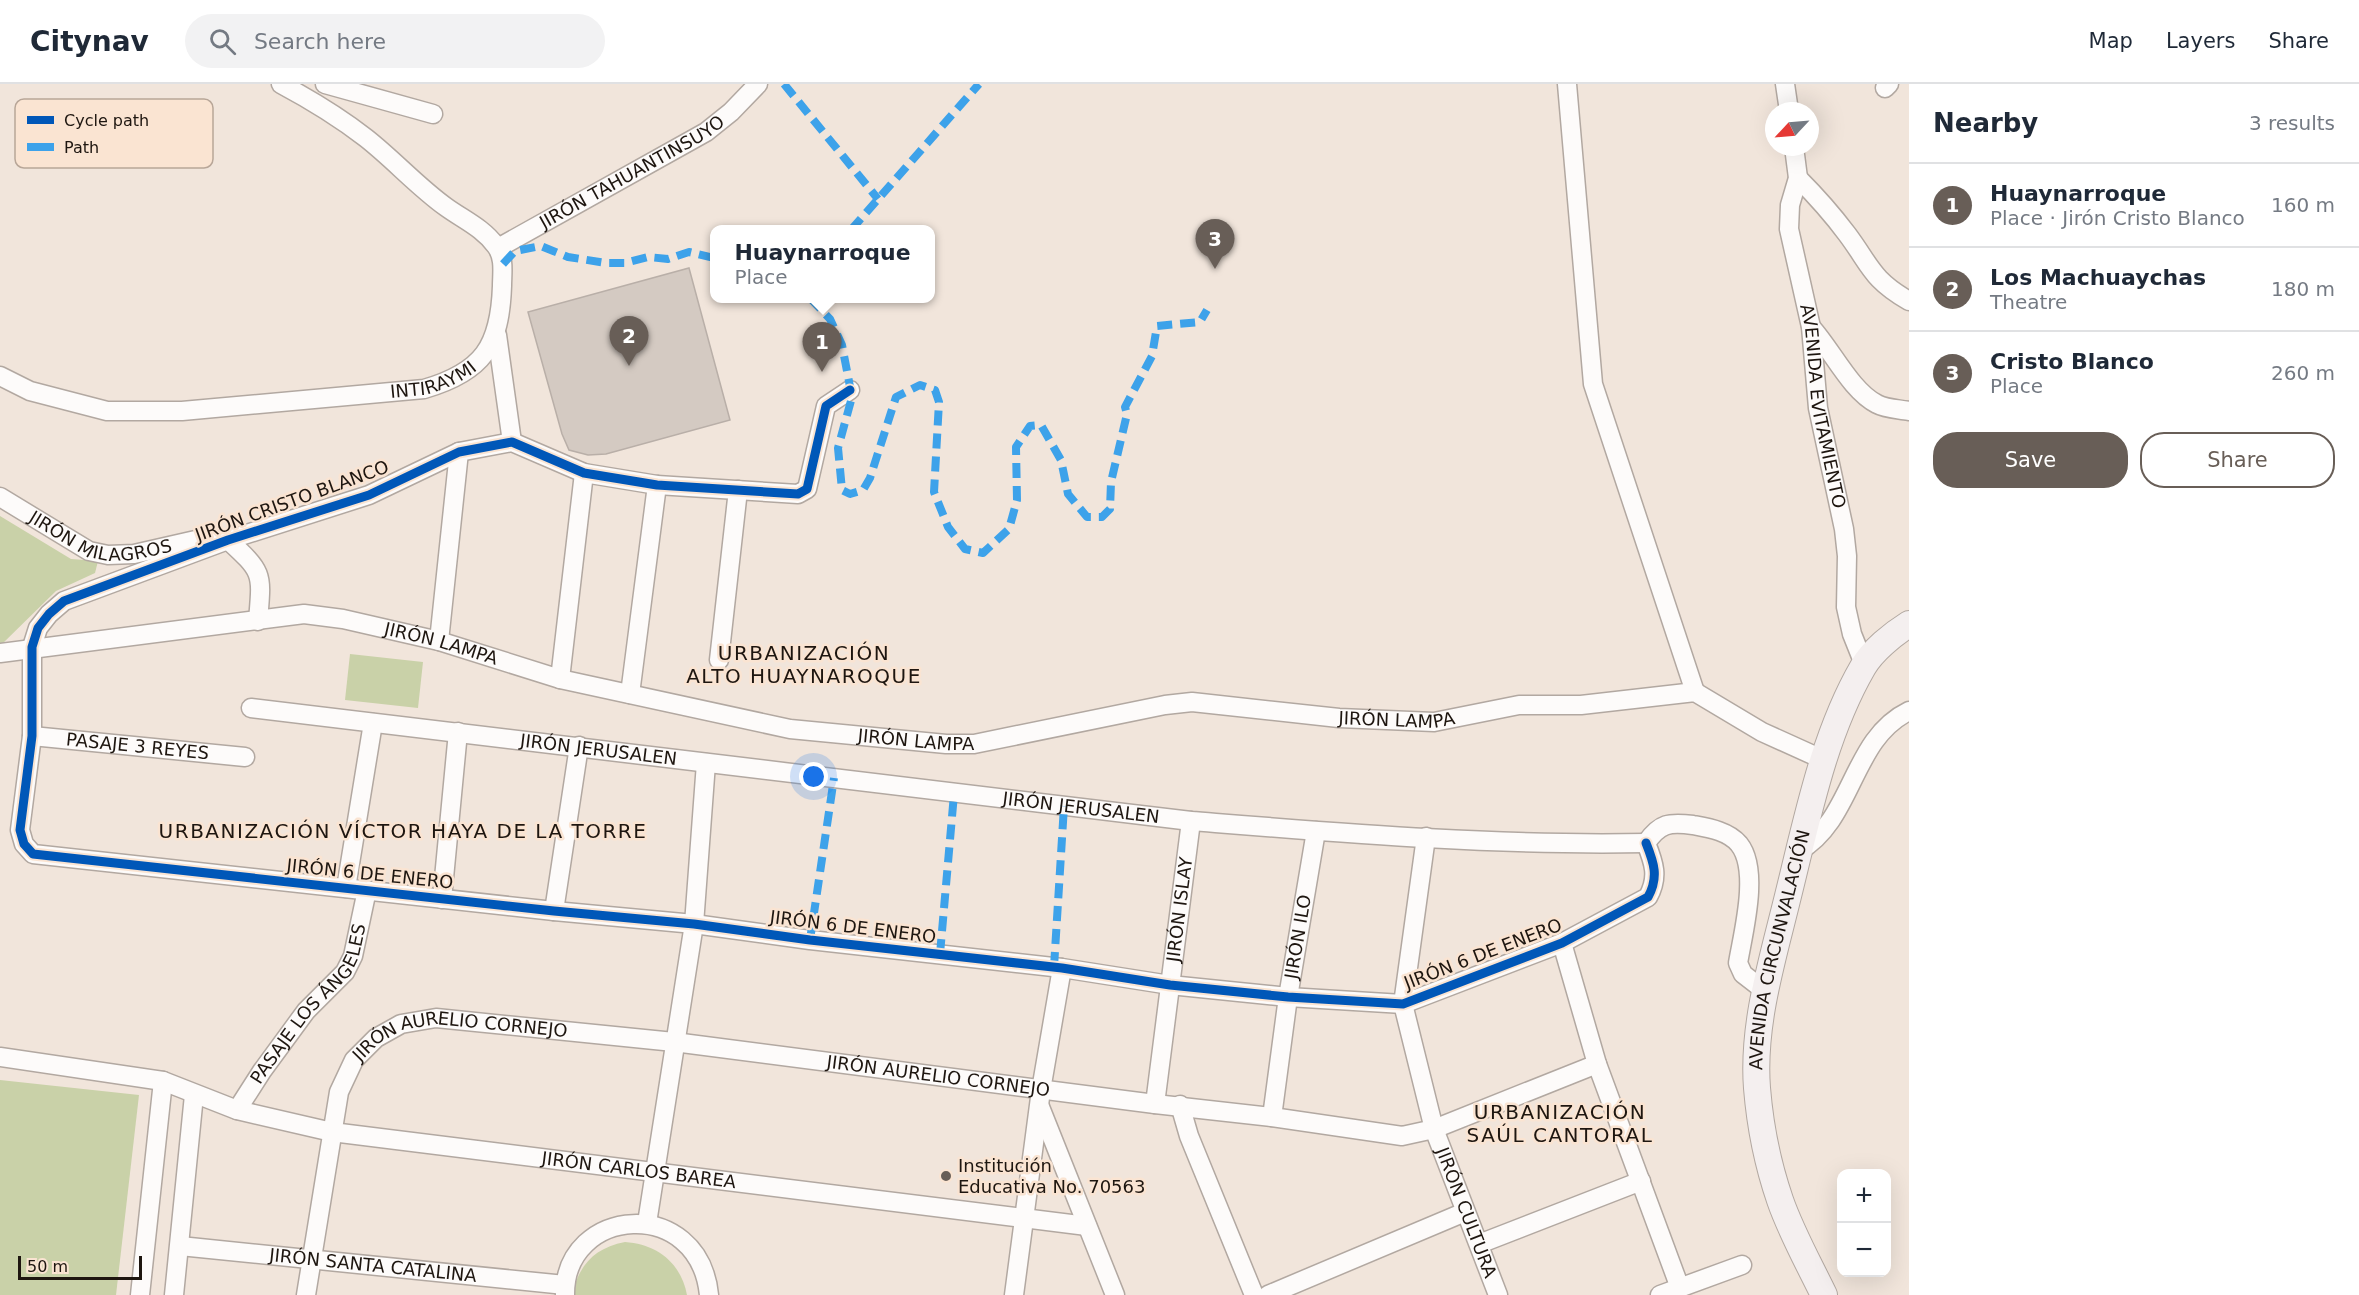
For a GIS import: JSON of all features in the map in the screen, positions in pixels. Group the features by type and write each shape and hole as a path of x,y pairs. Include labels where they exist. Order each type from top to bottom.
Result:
{"main road":[{"name":"AVENIDA CIRCUNVALACIÓN","path":"1824,1295 1780,1200 1765,1141 1757,1087 1759,1034 1765,991 1799,851 1824,760 1844,701 1864,664 1898,630 1909,624"}],"street":[{"path":"281,84 327,109 367,139 446,207 480,228 498,248 503,264 497,335 512,442 584,473 657,485 798,494 807,489 826,406 850,390"},
{"path":"325,84 433,114"},
{"name":"JIRÓN TAHUANTINSUYO","path":"498,248 706,132 731,112 758,84"},
{"path":"1567,84 1593,384 1695,692 1762,732 1824,760"},
{"path":"1785,84 1788,102"},
{"name":"AVENIDA EVITAMIENTO","path":"1795,156 1798,178 1790,205 1789,229 1811,327 1818,408 1844,530 1846,607 1852,634 1864,664"},
{"path":"1798,178 1848,236 1872,273 1891,291 1909,301"},
{"path":"1811,327 1829,347 1853,384 1864,396 1879,406 1909,411"},
{"name":"INTIRAYMI","path":"0,376 30,391 107,411 194,410 424,388 450,381 474,366 497,335"},
{"name":"JIRÓN CRISTO BLANCO","path":"32,647 38,628 64,601 228,540 369,495 459,452 512,442"},
{"path":"440,641 459,452"},
{"path":"560,679 584,473"},
{"path":"630,694 657,485"},
{"path":"719,660 738,490"},
{"name":"JIRÓN MILAGROS","path":"0,497 89,551 108,555 134,554 200,539 228,540"},
{"path":"228,540 253,563 261,580 258,621"},
{"name":"JIRÓN LAMPA","path":"0,653 32,647 304,614 343,619 440,641 560,679 790,729 946,744 974,744 1165,705 1192,702 1339,718 1434,722 1519,705 1581,705 1695,692"},
{"path":"32,647 32,736"},
{"name":"JIRÓN JERUSALEN","path":"251,708 1191,821 1316,831 1566,844 1646,843"},
{"path":"1799,851 1826,830 1846,798 1869,749 1882,731 1909,711"},
{"name":"PASAJE LOS ÁNGELES","path":"346,888 373,723"},
{"path":"442,899 458,732"},
{"name":"PASAJE 3 REYES","path":"32,736 245,757"},
{"name":"JIRÓN 6 DE ENERO","path":"32,736 20,830 24,844 33,854 554,911 694,924 810,940 1062,968 1170,985 1288,997 1403,1004 1562,943 1648,897 1655,885 1656,874 1646,843"},
{"path":"554,911 579,746"},
{"path":"647,1223 694,924 705,763"},
{"name":"JIRÓN ISLAY","path":"1155,1104 1191,821"},
{"path":"1646,843 1655,830 1663,824 1673,822 1726,834 1740,845 1747,862 1750,880 1738,963 1743,974 1765,991"},
{"name":"JIRÓN ILO","path":"1272,1116 1288,997 1316,831"},
{"path":"1403,1004 1426,837"},
{"name":"PASAJE LOS ÁNGELES","path":"237,1110 306,1011 345,972 353,956 367,890"},
{"path":"1562,943 1597,1064 1680,1288"},
{"path":"1014,1295 1040,1097 1062,968"},
{"name":"JIRÓN CULTURA","path":"1403,1004 1434,1129 1498,1295"},
{"name":"JIRÓN AURELIO CORNEJO","path":"306,1295 310,1258 339,1092 354,1060 376,1038 401,1024 436,1018 675,1042 1040,1097 1180,1106 1272,1116 1402,1136 1434,1129 1597,1064"},
{"name":"JIRÓN CARLOS BAREA","path":"0,1057 163,1081 237,1110 332,1132 1087,1226"},
{"path":"140,1295 163,1081"},
{"path":"174,1295 194,1095"},
{"path":"1040,1097 1115,1295"},
{"path":"1180,1106 1189,1136 1254,1295"},
{"path":"1479,1244 1641,1181"},
{"path":"1268,1295 1465,1212"},
{"path":"565,1290 574,1258 593,1237 619,1225 647,1223 673,1232 694,1250 707,1275 709,1295"},
{"name":"JIRÓN SANTA CATALINA","path":"180,1246 310,1258 565,1290"},
{"path":"1660,1295 1742,1265"}],"green space":[{"path":"0,516 71,559 98,561 95,573 56,591 0,646"},
{"path":"350,654 423,662 418,708 345,700"},
{"path":"0,1080 139,1095 116,1295 0,1295"},
{"path":"625,1242 647,1247 666,1257 679,1274 687,1295 572,1295 579,1275 596,1253"}],"building":[{"path":"689,268 730,420 606,454 588,455 569,450 562,434 528,312"}],"marked path":[{"path":"784,84 878,199"},
{"path":"855,225 979,84"},
{"path":"503,264 515,251 541,246 568,257 606,263 625,263 648,257 668,259 689,252 710,257"},
{"path":"815,303 830,319 842,345 852,397 838,448 842,490 850,494 863,490 870,478 896,397 920,385 935,390 939,402 934,492 948,527 965,549 983,553 1009,529 1017,500 1016,447 1030,426 1041,425 1061,460 1068,494 1087,517 1102,517 1110,509 1111,482 1127,414 1125,407 1152,356 1157,326 1200,322 1207,310"},
{"path":"810,940 834,778"},
{"path":"940,954 954,794"},
{"path":"1054,967 1064,806"}],"cycle path":[{"path":"850,390 826,406 807,489 798,494 657,485 584,473 512,442 459,452 369,495 228,540 64,601 38,628 32,647 32,736 20,830 24,844 33,854 554,911 694,924 810,940 1062,968 1170,985 1288,997 1403,1004 1562,943 1648,897 1653,883 1654,870 1646,843"}],"place":[{"name":"Cristo Blanco","path":"1215,269"},
{"name":"Los Machuaychas","path":"629,366"},
{"name":"Huaynarroque","path":"822,372"},
{"name":"Institución Educativa No. 70563","path":"946,1176"}],"district":[{"name":"URBANIZACIÓN ALTO HUAYNAROQUE","path":"804,664"},
{"name":"URBANIZACIÓN VÍCTOR HAYA DE LA TORRE","path":"403,831"},
{"name":"URBANIZACIÓN SAÚL CANTORAL","path":"1560,1124"}]}
